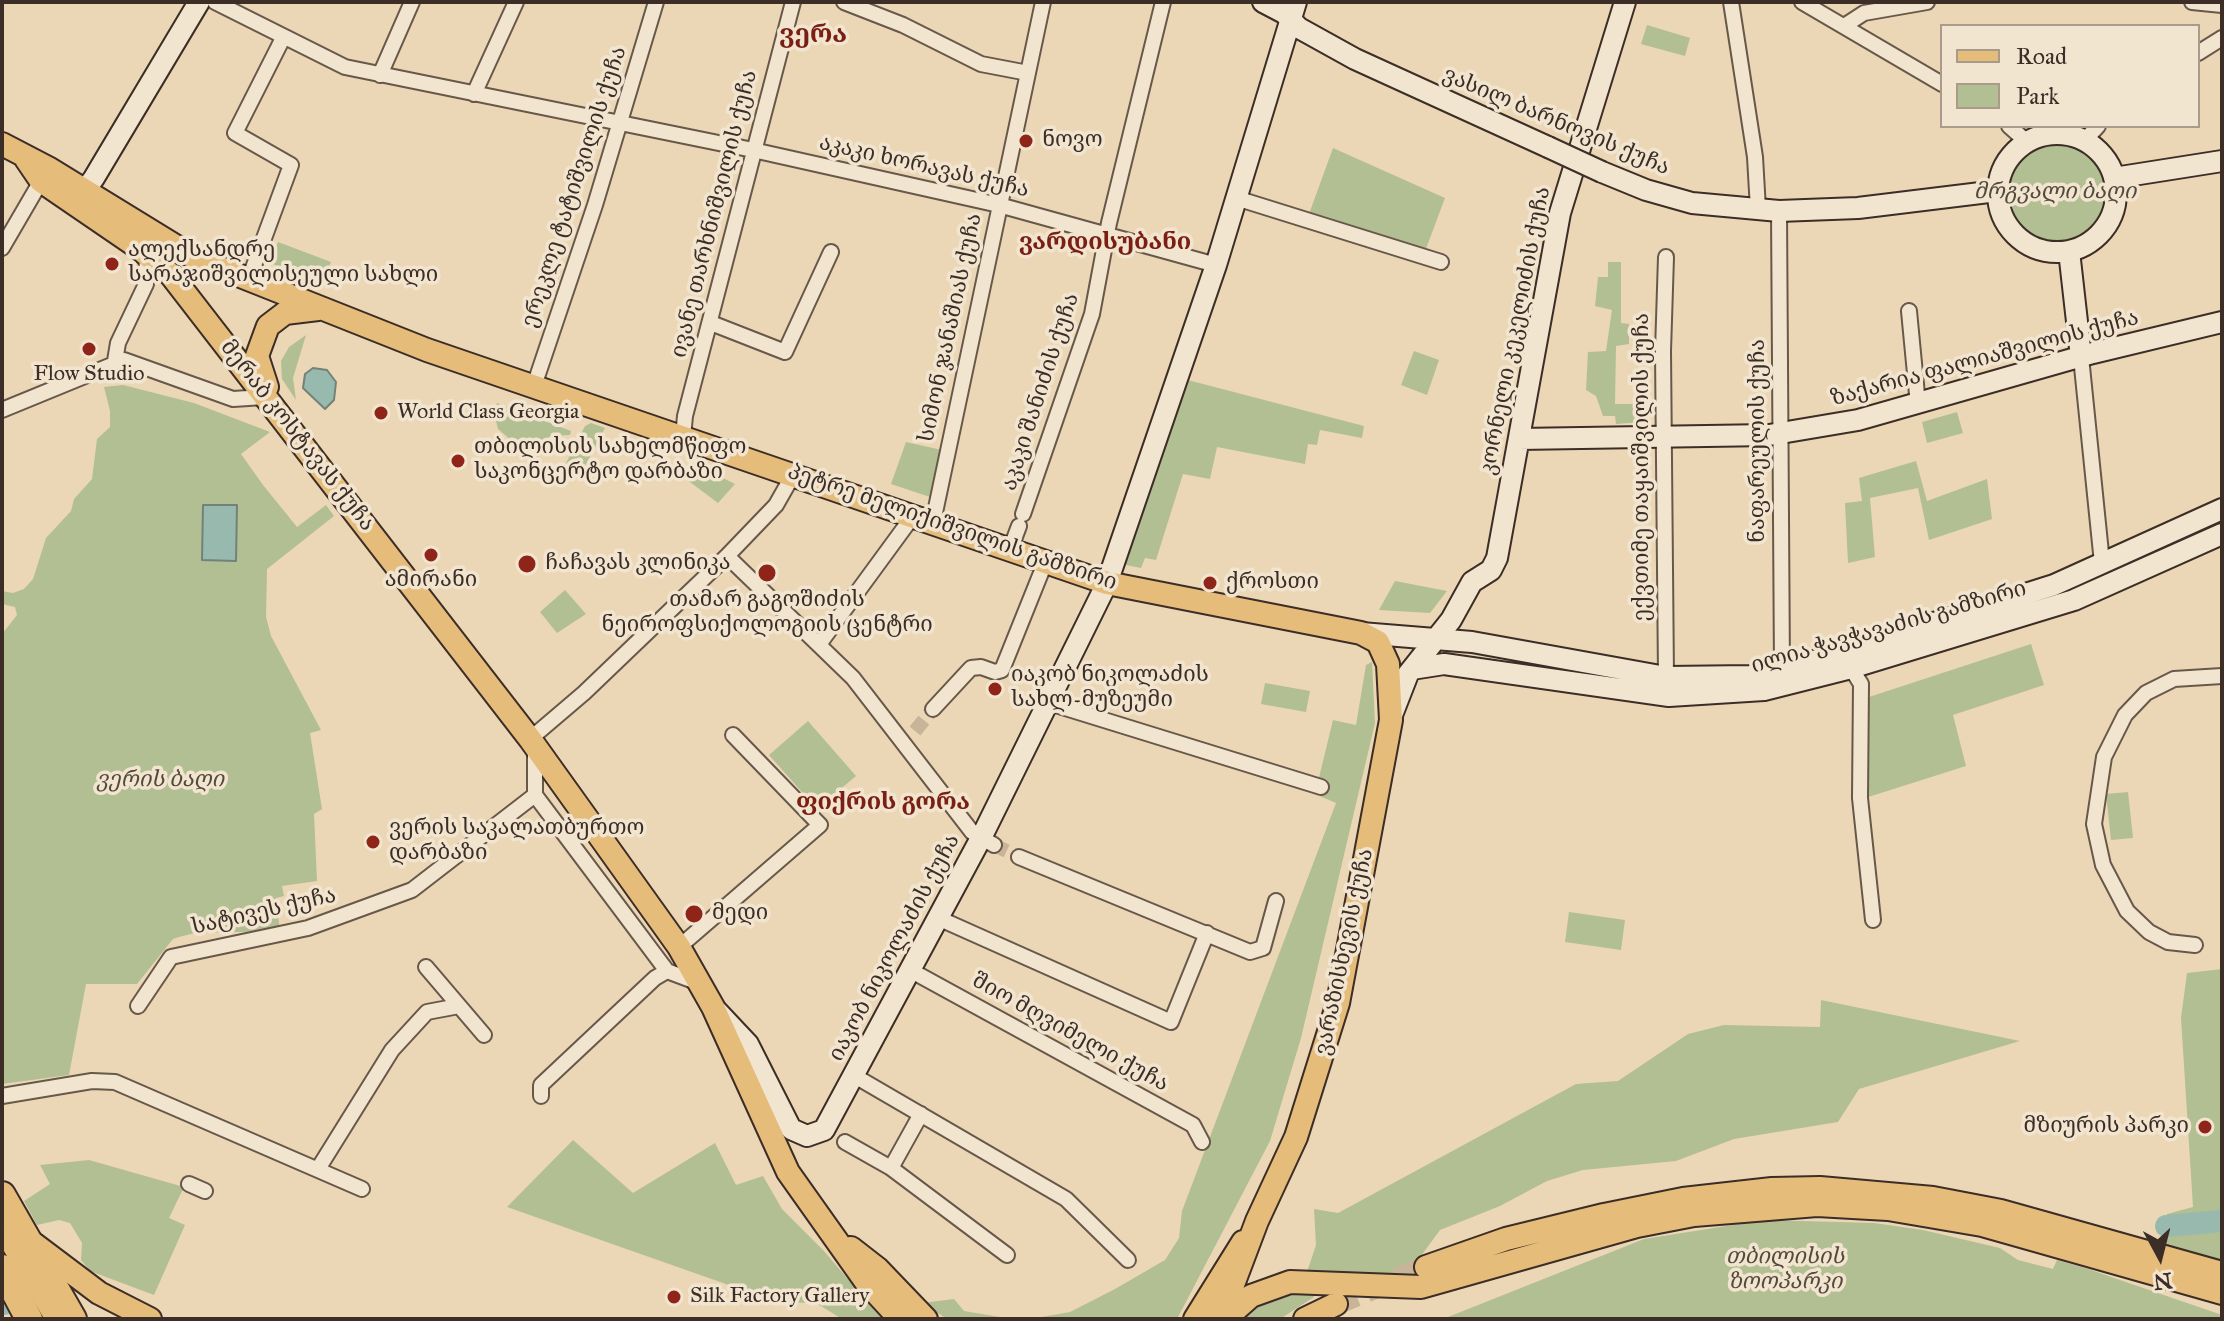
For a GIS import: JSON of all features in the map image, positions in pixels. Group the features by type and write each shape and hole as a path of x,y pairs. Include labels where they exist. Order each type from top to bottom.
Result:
{"highway":[{"path":"2,1195 32,1242 73,1319"},
{"path":"2,1268 29,1319"}],"main road":[{"name":"მერაბ კოსტავას ქუჩა","path":"2,144 50,169 167,243"},
{"name":"მერაბ კოსტავას ქუჩა","path":"26,159 41,181 63,199 147,254 171,275 533,742 679,947 713,1007 740,1046 788,1172 866,1282 900,1319"},
{"name":"პეტრე მელიქიშვილის გამზირი","path":"167,243 321,309 1045,563 1107,583 1361,633"},
{"path":"283,421 258,365 259,342 278,316 304,309 321,309"},
{"name":"ვარაზისხევის ქუჩა","path":"1222,1319 1257,1221 1296,1137 1338,1003 1391,720 1385,654 1378,642 1361,633"},
{"path":"1426,1267 1506,1239 1683,1199 1772,1189 1820,1188 1933,1198 2001,1211 2222,1273"},
{"path":"1222,1319 1251,1296 1290,1282 1421,1287 1446,1283 1637,1226 1694,1215 1817,1205 1888,1209 1982,1225 2222,1293"},
{"name":"ვარაზისხევის ქუჩა","path":"1195,1319 1257,1221"},
{"path":"2,1226 57,1319"},
{"name":"მერაბ კოსტავას ქუჩა","path":"834,1235 878,1269 926,1319"},
{"path":"32,1242 87,1286 150,1319"},
{"path":"1305,1319 1336,1304"}],"street":[{"path":"63,199 76,198 85,191 199,2"},
{"name":"აკაკი ხორავას ქუჩა","path":"215,2 345,67 753,150 999,205 1216,265"},
{"path":"380,75 412,2"},
{"path":"474,94 516,2"},
{"name":"ერეკლე ტატიშვილის ქუჩა","path":"534,386 656,2"},
{"name":"ივანე თარხნიშვილის ქუჩა","path":"683,437 685,416 793,2"},
{"path":"844,2 903,25 981,64 1028,73"},
{"name":"სიმონ ჯანაშიას ქუჩა","path":"923,519 999,205 1043,2"},
{"name":"აკაკი შანიძის ქუჩა","path":"1010,550 1092,314 1163,2"},
{"name":"ვასილ ბარნოვის ქუჩა","path":"1263,2 1284,13 1293,12 1355,59 1602,172 1646,190 1692,203 1769,210 1858,208 1997,191"},
{"name":"კორნელი კეკელიძის ქუჩა","path":"1433,645 1472,582 1491,570 1497,558 1564,198 1625,2"},
{"name":"ნაფარეულის ქუჩა","path":"1731,2 1755,157 1769,210 1781,433 1782,670"},
{"path":"1802,2 1940,83"},
{"path":"1844,26 1864,13 1927,2"},
{"path":"2192,2 2222,5"},
{"name":"იაკობ ნიკოლაძის ქუჩა","path":"740,1046 786,1120 801,1135 824,1130 938,918 988,841 1049,703 1107,583 1216,265 1293,12"},
{"path":"249,279 291,165 235,133 283,38"},
{"path":"2200,52 2222,38"},
{"path":"2011,128 2027,142"},
{"path":"2091,133 2114,178 2115,202 2107,225 2090,242 2069,251 2040,250 2021,240 2001,214 1997,191 2005,164 2027,142 2052,134 2091,133"},
{"path":"2114,178 2222,161"},
{"path":"2,248 41,181"},
{"path":"1236,198 1441,262"},
{"path":"2069,251 2102,563"},
{"path":"711,323 785,352 831,252"},
{"path":"115,361 118,343 146,284 147,254"},
{"name":"ექვთიმე თაყაიშვილის ქუჩა","path":"1666,257 1666,677"},
{"path":"1909,311 1918,405"},
{"name":"ზაქარია ფალიაშვილის ქუჩა","path":"1519,439 1781,433 1858,420 1918,405 2081,357 2222,322"},
{"path":"2,410 115,361 131,361 233,399 264,397"},
{"path":"701,984 667,971 535,795 533,742 727,556 776,505 793,475"},
{"name":"ილია ჭავჭავაძის გამზირი","path":"1433,645 1565,657 1666,677 1714,678 1782,670 1946,622 2054,585 2222,509"},
{"path":"820,643 923,519"},
{"name":"ილია ჭავჭავაძის გამზირი","path":"1412,669 1444,664 1647,694 1690,697 1764,690 1861,672 2074,600 2222,534"},
{"path":"727,556 820,643 910,737 963,820 988,841"},
{"path":"933,709 971,668 981,667 995,672 1002,670 1045,563"},
{"path":"1361,633 1392,627 1429,627 1451,620"},
{"name":"პეტრე მელიქიშვილის გამზირი","path":"1361,633 1433,645"},
{"name":"ვარაზისხევის ქუჩა","path":"1391,720 1412,669 1433,645"},
{"path":"1861,672 1860,798 1873,920"},
{"path":"2195,945 2168,942 2149,932 2127,911 2103,865 2094,824 2104,757 2125,715 2146,693 2174,679 2222,676"},
{"path":"1049,703 1321,787"},
{"path":"679,947 820,825 733,735"},
{"name":"სატივეს ქუჩა","path":"138,1006 171,957 308,928 412,890 535,795"},
{"path":"1019,857 1257,951 1263,948 1276,901"},
{"path":"938,918 1171,1022 1207,933"},
{"path":"426,967 484,1035"},
{"name":"შიო მღვიმელი ქუჩა","path":"910,970 1193,1125 1202,1142"},
{"path":"541,1096 541,1085 655,978 667,971"},
{"path":"318,1169 392,1050 427,1012 459,1006"},
{"path":"853,1075 1066,1199 1128,1260"},
{"path":"2,1096 92,1081 115,1082 362,1189"},
{"path":"891,1168 921,1114"},
{"path":"845,1142 891,1168 1007,1255"},
{"path":"189,1184 205,1191"}],"green space":[{"path":"1647,25 1690,38 1685,56 1641,44"},
{"name":"მრგვალი ბაღი","path":"2055,142 2074,146 2091,157 2102,174 2106,193 2102,212 2091,229 2074,240 2055,244 2036,240 2019,229 2008,212 2004,193 2008,174 2019,157 2036,146"},
{"path":"1333,148 1445,198 1424,254 1309,214"},
{"path":"278,242 331,262 323,282 270,263"},
{"path":"1608,262 1621,262 1621,323 1629,324 1629,344 1616,346 1615,404 1642,404 1643,422 1616,424 1615,416 1603,416 1596,396 1586,390 1588,352 1606,351 1612,310 1595,306 1598,277 1608,277"},
{"path":"306,335 293,378 296,400 282,379 281,361 289,347"},
{"path":"1414,351 1439,360 1427,395 1401,385"},
{"path":"1184,379 1364,426 1362,438 1320,430 1317,445 1308,444 1305,464 1217,447 1210,479 1183,474 1156,560 1145,558 1141,568 1116,563"},
{"name":"ვერის ბაღი","path":"123,385 194,403 270,432 241,454 263,485 297,527 326,505 334,516 267,569 266,617 271,636 321,730 310,733 322,809 314,814 317,881 282,886 284,896 276,898 280,931 195,933 179,937 173,939 137,984 86,984 69,1075 2,1084 2,634 17,615 15,607 2,604 2,591 13,593 24,589 33,579 46,538 71,511 74,499 92,479 97,439 110,427 104,387"},
{"path":"497,403 571,431 570,435 550,436 536,461 532,448 512,441 498,429 494,413"},
{"path":"1957,412 1963,433 1927,443 1922,422"},
{"path":"591,423 605,428 585,466 569,475 571,468 566,463 585,426"},
{"path":"906,442 942,450 930,497 891,484"},
{"path":"1916,461 1927,501 1987,479 1992,519 1929,540 1918,488 1870,498 1875,557 1848,563 1845,503 1862,501 1859,478"},
{"path":"701,467 735,484 718,503 686,479"},
{"path":"1395,581 1447,591 1430,613 1379,610"},
{"path":"565,590 586,614 557,633 540,612"},
{"path":"2031,644 2044,685 1953,715 1966,766 1862,799 1866,698"},
{"path":"1372,662 1375,723 1301,1038 1270,1141 1177,1319 1030,1319 1070,1312 1115,1289 1165,1260 1179,1238 1182,1211 1336,803 1315,794 1333,720 1356,725 1366,665"},
{"path":"1265,683 1310,691 1306,712 1261,704"},
{"path":"808,721 856,776 817,809 769,755"},
{"path":"2128,792 2133,838 2111,840 2106,794"},
{"path":"1569,912 1625,920 1621,950 1565,942"},
{"name":"მზიურის პარკი","path":"2222,969 2222,1266 2166,1250 2167,1214 2193,1207 2181,1018 2187,973"},
{"path":"1821,1000 2020,1041 1859,1089 1838,1122 1734,1139 1676,1161 1583,1170 1547,1181 1500,1206 1440,1230 1421,1256 1431,1277 1307,1272 1316,1245 1314,1209 1338,1213 1576,1084 1618,1081 1688,1034 1724,1025 1820,1027"},
{"path":"573,1140 633,1193 715,1143 736,1185 763,1176 782,1209 823,1250 882,1319 842,1319 816,1303 777,1302 507,1207"},
{"path":"89,1160 184,1187 169,1218 185,1225 154,1295 90,1271 81,1260 82,1243 70,1223 59,1220 37,1225 24,1201 50,1184 40,1165"},
{"name":"თბილისის ზოოპარკი","path":"1764,1220 1874,1223 1923,1230 2000,1248 2018,1260 2053,1269 2057,1260 2088,1269 2222,1315 2222,1319 1443,1319 1644,1239"},
{"path":"1309,1287 1314,1297 1280,1319 1242,1319 1268,1296"},
{"path":"954,1299 964,1311 1012,1319 947,1319 923,1303"}],"water":[{"path":"313,368 327,370 336,382 334,400 325,409 303,388 305,374"},
{"path":"203,505 237,505 236,561 202,560"}],"waterway":[{"path":"2166,1226 2222,1221"}],"tunnel":[{"path":"915,731 933,709"},
{"path":"994,845 1019,857"},
{"path":"1336,1304 1426,1267"}],"place":[{"name":"ნოვო","path":"1026,141"},
{"name":"ალექსანდრე სარაჯიშვილისეული სახლი","path":"112,264"},
{"name":"Flow Studio","path":"89,349"},
{"name":"World Class Georgia","path":"381,413"},
{"name":"თბილისის სახელმწიფო საკონცერტო დარბაზი","path":"458,461"},
{"name":"ამირანი","path":"431,555"},
{"name":"ჩაჩავას კლინიკა","path":"527,564"},
{"name":"თამარ გაგოშიძის ნეიროფსიქოლოგიის ცენტრი","path":"767,573"},
{"name":"ქროსთი","path":"1210,583"},
{"name":"იაკობ ნიკოლაძის სახლ-მუზეუმი","path":"995,689"},
{"name":"ვერის საკალათბურთო დარბაზი","path":"373,842"},
{"name":"მედი","path":"694,914"},
{"name":"მზიურის პარკი","path":"2205,1127"},
{"name":"Silk Factory Gallery","path":"674,1297"}],"district":[{"name":"ვერა","path":"813,36"},
{"name":"ვარდისუბანი","path":"1105,243"},
{"name":"ფიქრის გორა","path":"883,803"}]}
